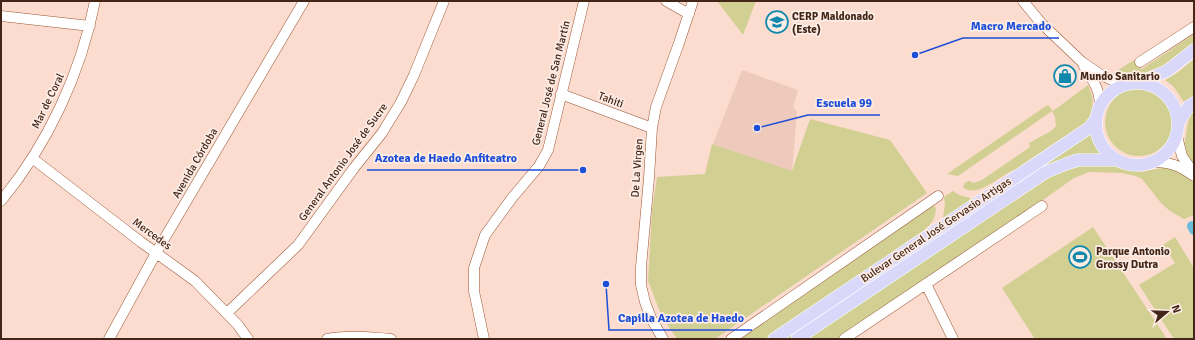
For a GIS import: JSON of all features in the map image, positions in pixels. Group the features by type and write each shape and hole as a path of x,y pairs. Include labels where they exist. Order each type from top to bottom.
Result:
{"main road":[{"path":"1134,83 1152,85 1163,91 1171,100 1176,110 1179,122 1177,136 1172,147 1164,156 1153,162 1141,165 1129,164 1117,160 1107,152 1100,143 1096,119 1100,106 1107,95 1117,88 1167,71 1194,50"},
{"path":"1179,122 1189,106 1194,103"},
{"name":"Bulevar General José Gervasio Artigas","path":"774,339 1089,128 1096,119"},
{"name":"Bulevar General José Gervasio Artigas","path":"797,339 1046,172 1078,160 1117,160"}],"street":[{"name":"Mar de Coral","path":"1,201 13,187 32,158 61,105 76,70 90,26 95,1"},
{"name":"Avenida Córdoba","path":"109,339 156,253 304,1"},
{"name":"General Antonio José de Sucre","path":"227,313 298,245 349,174 382,133 401,102 414,75 444,1"},
{"name":"General José de San Martín","path":"484,339 474,291 474,268 485,235 512,198 539,166 548,150 584,1"},
{"path":"666,1 689,14"},
{"name":"De La Virgen","path":"663,339 651,318 641,285 641,266 652,128 656,107 693,1"},
{"path":"1023,1 1041,23 1082,62 1101,75 1112,80 1134,83"},
{"path":"1,16 90,26"},
{"path":"1140,62 1194,27"},
{"path":"1082,62 1097,88 1100,106"},
{"name":"Tahiti","path":"561,94 652,128"},
{"path":"1177,136 1182,156 1194,175"},
{"name":"Mercedes","path":"32,158 195,282 227,313 248,339"},
{"path":"1153,162 1172,163 1194,175"},
{"path":"731,339 938,196"},
{"path":"844,339 1042,206"},
{"path":"926,284 953,339"},
{"path":"327,339 336,337 391,339"}],"shaded area":[{"path":"717,1 756,1 743,35"},
{"path":"1194,34 1194,45 1174,62 1148,74 1116,77 1109,76 1134,60 1138,67 1142,69"},
{"path":"1194,59 1194,95 1184,102 1173,86 1165,80 1177,73"},
{"path":"742,70 798,90 793,107 797,112 792,172 713,144"},
{"path":"1088,85 1093,100 1093,105 1091,114 1086,124 1019,169 1011,171 980,189 968,190 963,187 967,181 973,183 982,180 1030,147 1029,143 1051,131 1056,126 1055,117 1052,111 958,176 947,174 1046,106 1048,105 1053,111"},
{"path":"1132,88 1146,88 1158,93 1168,103 1173,115 1173,129 1168,141 1158,151 1146,156 1132,156 1120,151 1110,141 1105,129 1105,115 1110,103 1120,93"},
{"path":"1194,111 1194,165 1186,155 1184,146 1189,117"},
{"path":"810,119 890,140 927,193 715,339 677,339 662,317 648,281 652,210 657,177 705,174 712,144 792,171"},
{"path":"1092,133 1094,142 1101,155 1080,155 789,339 783,339"},
{"path":"1084,165 1112,165 1141,172 1167,167 1187,176 1194,184 1194,215 1184,219 1170,211 1161,203 1142,179 1135,176 1122,173 1089,172 1074,178 999,231 837,339 806,339 1048,177 1074,167"},
{"path":"953,191 959,195 970,198 971,202 945,218 943,217 945,204 944,197"},
{"path":"934,206 936,208 935,216 926,229 899,247 894,253 765,339 740,339 930,207"},
{"name":"Parque Antonio Grossy Dutra","path":"1093,227 1167,339 1035,339 1002,288"},
{"path":"1175,237 1194,268 1194,339 1174,339 1139,285 1175,263 1163,245"}],"waterway":[{"path":"1192,226 1194,230"}],"place":[{"name":"CERP Maldonado (Este)","path":"777,22"},
{"name":"Macro Mercado","path":"915,55"},
{"name":"Mundo Sanitario","path":"1065,76"},
{"name":"Escuela 99","path":"757,128"},
{"name":"Azotea de Haedo Anfiteatro","path":"583,170"},
{"name":"Parque Antonio Grossy Dutra","path":"1080,257"},
{"name":"Capilla Azotea de Haedo","path":"606,284"}]}
